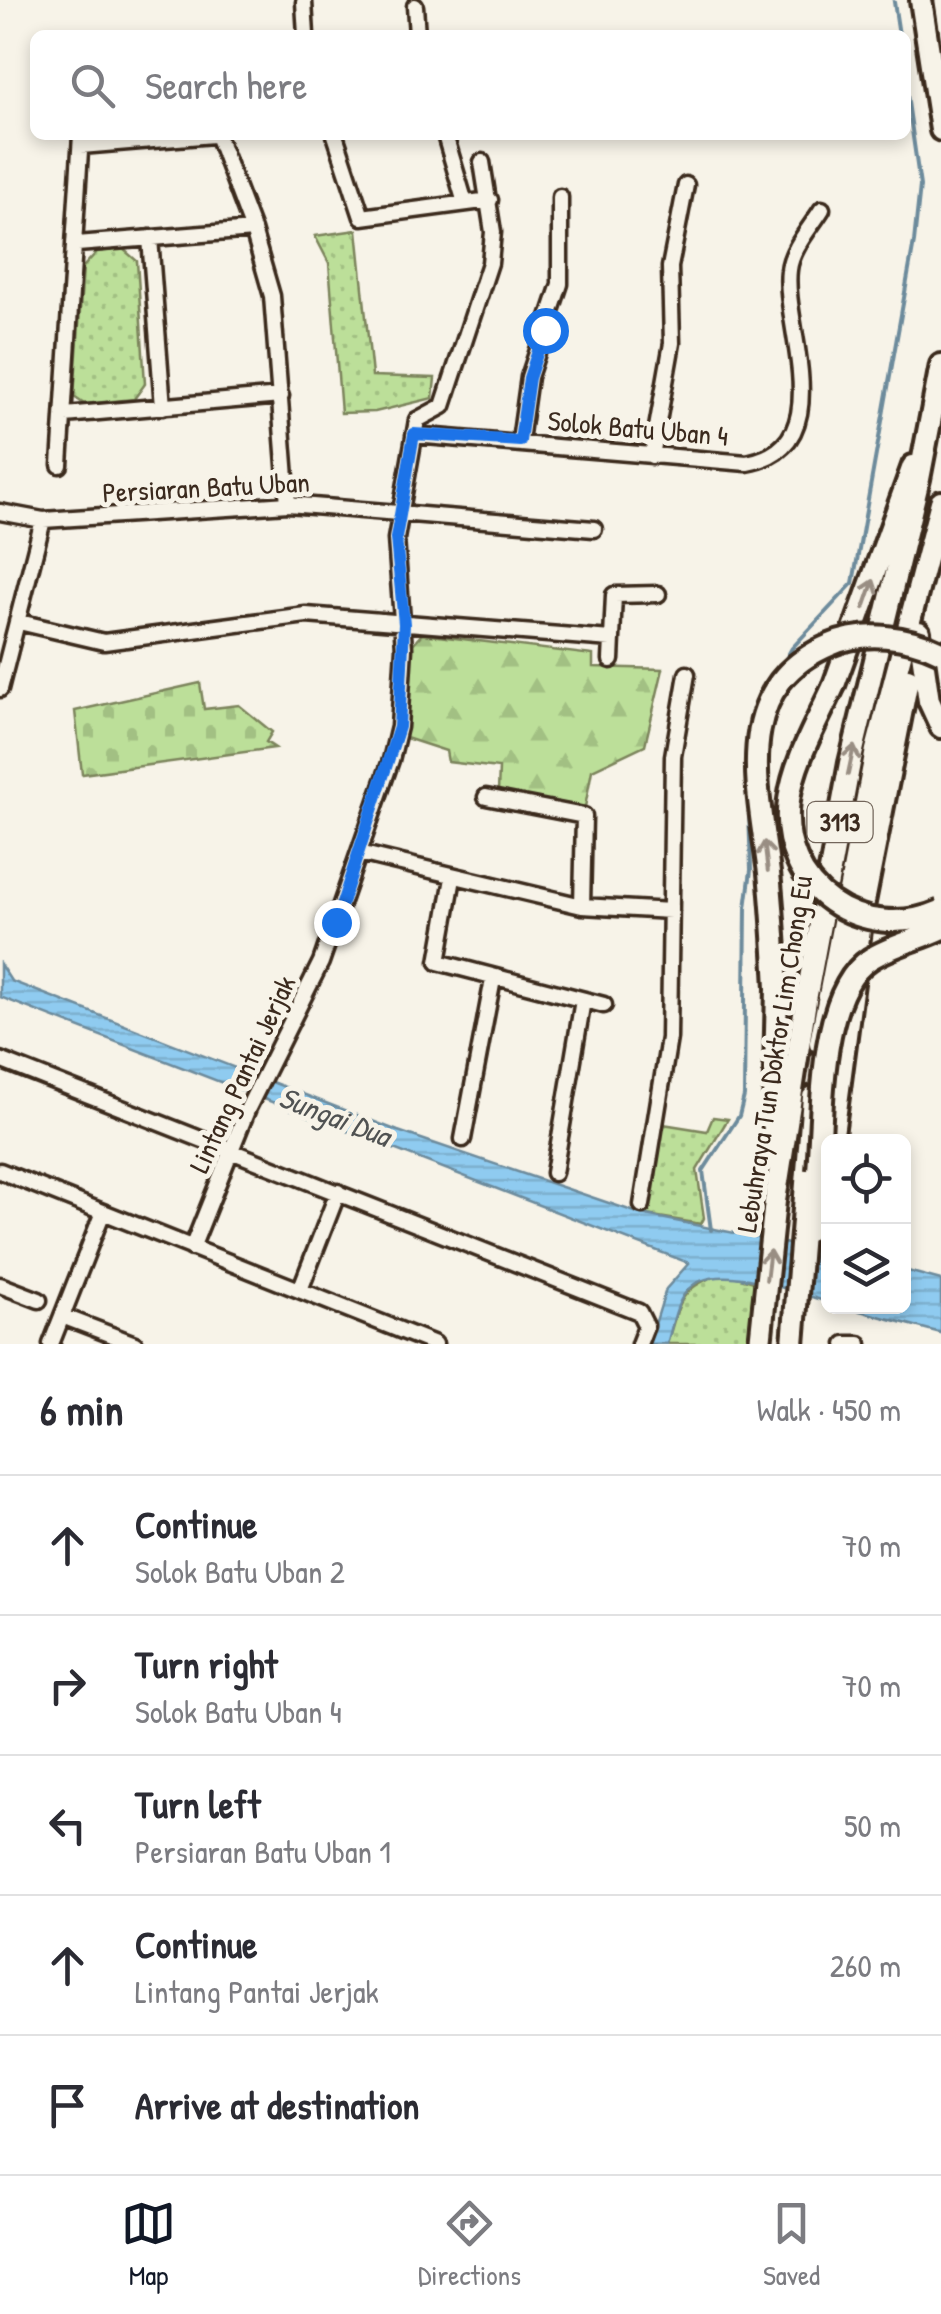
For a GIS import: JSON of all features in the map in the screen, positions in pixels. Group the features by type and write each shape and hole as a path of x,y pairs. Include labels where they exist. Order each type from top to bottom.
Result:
{"highway":[{"path":"921,0 941,130"},
{"name":"Lebuhraya Tun Doktor Lim Chong Eu","path":"760,1344 775,1201 806,1000 850,763 927,446 941,365"},
{"path":"927,446 908,472 834,685 804,753 788,802 789,833 798,863 828,903 856,917 902,923 941,912"},
{"name":"Lebuhraya Tun Doktor Lim Chong Eu","path":"793,1344 823,1021 876,750 941,502"},
{"path":"833,1134 863,906 919,632 928,554"},
{"path":"919,632 930,701 941,727"},
{"path":"775,1201 771,1131 777,988 756,739 774,690 815,651 841,640 899,638 941,652"},
{"path":"824,1134 827,1069 842,991 870,960 941,928"},
{"path":"802,1233 821,1176"}],"street":[{"path":"304,2 306,30"},
{"path":"415,6 417,30"},
{"path":"217,140 254,230 272,296 288,504"},
{"path":"337,140 362,216 490,200"},
{"path":"446,140 464,204"},
{"path":"60,465 81,141"},
{"path":"414,434 421,416 443,406 461,341 487,275 492,232 482,162"},
{"path":"652,456 672,343 670,267 686,185"},
{"path":"520,441 529,378 560,284 560,197"},
{"name":"Solok Batu Uban 4","path":"414,434 747,463 765,458 782,446 798,412 802,383 788,271 822,209"},
{"path":"76,244 254,230"},
{"path":"150,238 163,406"},
{"path":"65,415 280,396"},
{"name":"Lintang Pantai Jerjak","path":"192,1248 248,1108 321,962 396,743 404,624 396,538 414,434"},
{"name":"Persiaran Batu Uban","path":"0,512 43,520 288,504 594,529"},
{"path":"0,689 43,520"},
{"path":"611,660 614,595 658,594"},
{"path":"18,622 104,642 288,616 611,639"},
{"path":"642,1205 668,1038 673,756 688,674"},
{"path":"486,797 584,816 582,906"},
{"path":"358,853 582,906 670,911"},
{"path":"453,878 436,960 604,1005"},
{"path":"463,1139 493,978"},
{"path":"554,1173 583,1000"},
{"path":"0,1060 639,1312 646,1326 639,1344"},
{"path":"0,1171 435,1344"},
{"path":"300,1290 338,1192"},
{"path":"51,1344 102,1212"},
{"path":"0,1285 39,1300"},
{"path":"62,1316 136,1344"},
{"path":"845,1344 859,1344"}],"green space":[{"path":"357,230 372,376 435,378 433,398 375,412 341,413 329,263 315,236"},
{"path":"123,249 137,261 145,384 134,399 84,404 74,397 83,267 97,252"},
{"path":"422,634 593,655 593,667 663,669 645,745 592,770 585,807 498,792 499,768 448,762 446,751 406,738 413,644"},
{"path":"200,683 204,709 239,705 272,732 266,742 275,748 82,774 75,711"},
{"path":"713,1117 728,1119 697,1170 704,1218 701,1224 641,1214 648,1210 663,1124 707,1131"},
{"path":"723,1273 754,1282 748,1344 667,1344 683,1298 697,1285"}],"water":[{"name":"Sungai Dua","path":"0,964 11,981 398,1131 641,1214 821,1251 821,1300 754,1280 715,1277 698,1282 682,1297 667,1344 649,1344 666,1289 689,1263 0,997"},
{"path":"911,1272 941,1280 941,1333 871,1314 911,1314"}],"waterway":[{"path":"894,2 898,30"},
{"path":"780,669 792,648 853,583 914,242 920,186 911,123"},
{"path":"711,1230 703,1171 739,1116 744,1096 746,908 751,870 748,782"}],"route":[{"path":"336,922 399,727 404,624 396,538 406,499 414,434 520,441 529,378 545,330"}]}
